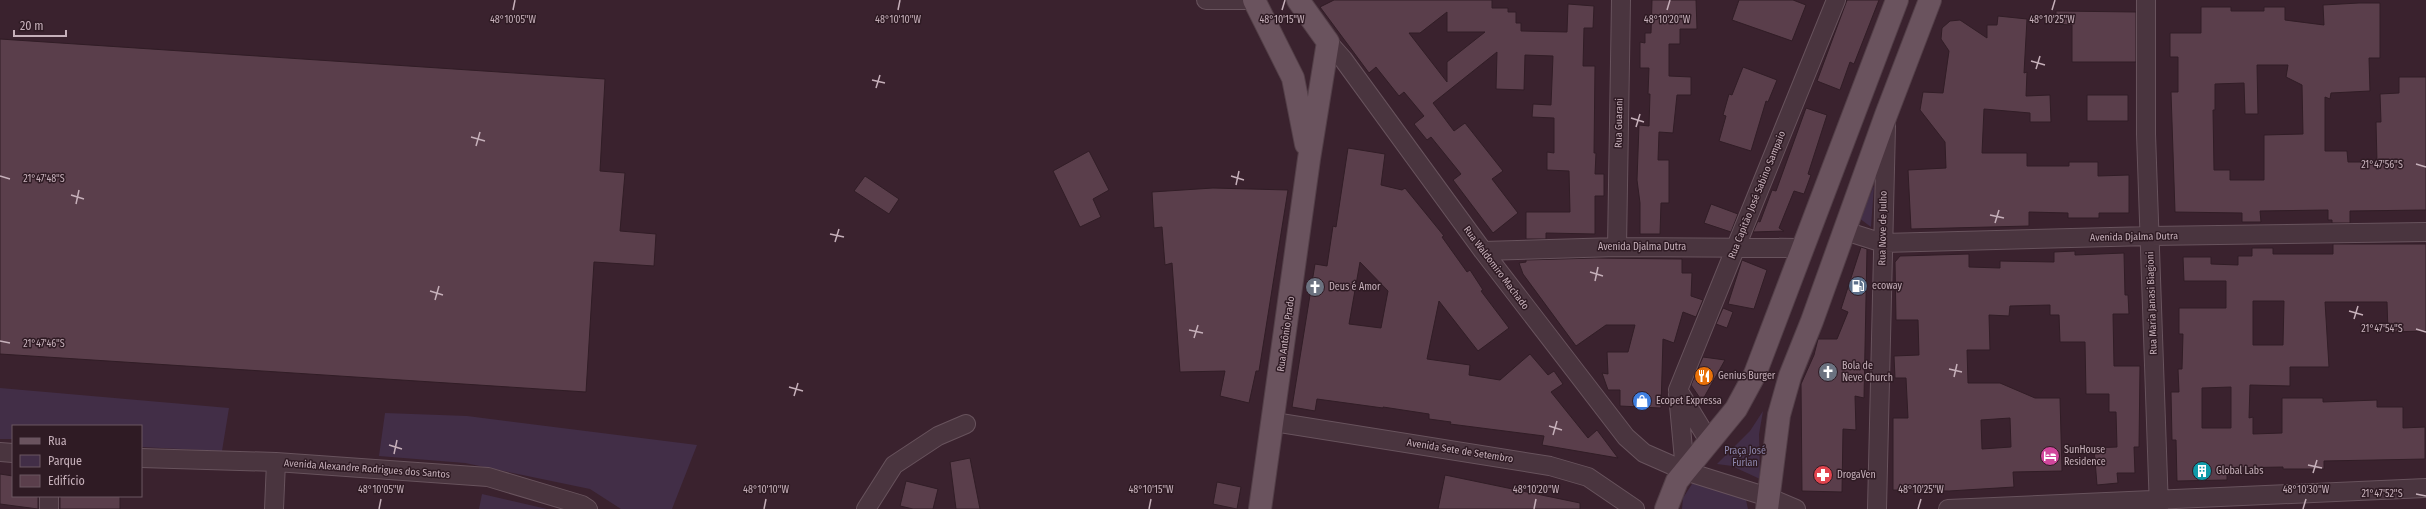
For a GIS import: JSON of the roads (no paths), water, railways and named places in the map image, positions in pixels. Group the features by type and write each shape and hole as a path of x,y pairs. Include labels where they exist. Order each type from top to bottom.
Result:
{"main road":[{"path":"1255,0 1293,78 1309,159"},
{"path":"1298,0 1328,42"},
{"path":"1666,509 1677,481 1736,409 1755,374 1801,248 1897,0"},
{"path":"1768,503 1779,415 1790,376 1930,0"},
{"name":"Rua Antônio Prado","path":"1260,509 1274,422 1309,159 1328,42"},
{"path":"1822,193 1824,207 1828,214 1835,224 1845,231"}],"street":[{"path":"1206,0 1255,0"},
{"name":"Rua Guarani","path":"1617,247 1621,0"},
{"name":"Rua Capitão José Sabino Sampaio","path":"1685,471 1678,390 1836,0"},
{"name":"Rua Maria Janasi Biagioni","path":"2146,0 2146,134 2159,505"},
{"name":"Rua Waldomiro Machado","path":"1328,42 1343,59 1482,252 1626,437 1644,454 1768,503"},
{"name":"Rua Nove de Julho","path":"1878,509 1886,115"},
{"name":"Avenida Djalma Dutra","path":"1845,231 1883,243 2150,236 2426,232"},
{"name":"Avenida Djalma Dutra","path":"1482,252 1617,247 1801,248"},
{"path":"1678,390 1710,441"},
{"name":"Avenida Sete de Setembro","path":"1274,422 1550,466 1588,477 1635,509"},
{"path":"866,509 894,465 938,436 966,424"},
{"path":"0,452 12,453"},
{"name":"Avenida Alexandre Rodrigues dos Santos","path":"142,458 276,462 488,477 582,505 588,509"},
{"path":"274,509 276,462"},
{"path":"1948,509 2159,505 2426,488"},
{"path":"49,497 49,509"},
{"path":"1768,503 1796,509"}],"place":[{"name":"ecoway","path":"1858,286"},
{"name":"Deus é Amor","path":"1315,287"},
{"name":"Bola de Neve Church","path":"1828,372"},
{"name":"Genius Burger","path":"1704,376"},
{"name":"Ecopet Expressa","path":"1642,401"},
{"name":"SunHouse Residence","path":"2050,456"},
{"name":"Global Labs","path":"2202,471"},
{"name":"DrogaVen","path":"1823,475"}],"park label":[{"name":"Praça José Furlan","path":"1745,456"}]}
